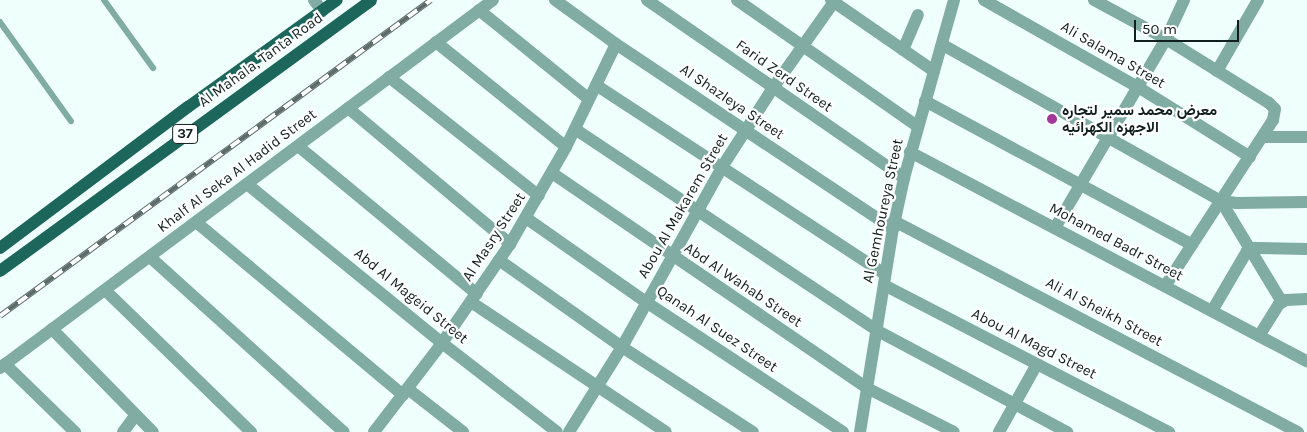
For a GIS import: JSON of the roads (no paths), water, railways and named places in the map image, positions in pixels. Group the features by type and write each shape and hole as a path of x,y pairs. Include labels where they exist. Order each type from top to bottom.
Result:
{"main road":[{"name":"Al Mahala, Tanta Road","path":"0,248 147,137 337,0"},
{"name":"Al Mahala, Tanta Road","path":"0,271 159,153 372,0"},
{"path":"188,107 191,118 201,123"},
{"path":"147,137 156,140 160,148 159,153"}],"street":[{"path":"314,0 322,10"},
{"name":"Khalf Al Seka Al Hadid Street","path":"3,366 492,0"},
{"name":"Al Shazleya Street","path":"555,0 616,44 745,130 894,225"},
{"name":"Farid Zerd Street","path":"647,0 904,178"},
{"path":"737,0 917,126"},
{"name":"Al Gemhoureya Street","path":"860,432 884,280 904,178 924,101 943,45 954,0"},
{"name":"Ali Salama Street","path":"984,0 1138,87 1250,157"},
{"path":"1094,0 1166,40 1269,103 1275,109 1275,117 1165,286"},
{"path":"1055,228 1166,40 1184,0"},
{"path":"1217,71 1258,0"},
{"path":"832,1 934,71"},
{"name":"Abou Al Makarem Street","path":"569,432 622,347 722,167 832,1"},
{"path":"479,10 589,99"},
{"path":"903,50 918,16"},
{"path":"436,42 566,147"},
{"name":"Al Masry Street","path":"374,432 442,343 510,244 566,147 616,44"},
{"path":"943,45 1221,201 1238,203 1307,202"},
{"path":"390,77 539,196"},
{"name":"Abou Al Magd Street","path":"596,85 722,167 884,280 1037,364 1169,432"},
{"path":"924,101 1192,245"},
{"path":"348,108 510,244"},
{"path":"575,129 876,330 1067,432"},
{"path":"1262,137 1307,137"},
{"path":"298,146 474,298 598,388 666,432"},
{"name":"Mohamed Badr Street","path":"910,152 1307,361"},
{"name":"Abd Al Wahab Street","path":"552,173 867,388 954,432"},
{"name":"Abd Al Mageid Street","path":"246,184 442,343 557,432"},
{"path":"1221,201 1282,302"},
{"name":"Qanah Al Suez Street","path":"526,218 646,302 843,432"},
{"path":"196,222 406,392 456,430"},
{"name":"Ali Al Sheikh Street","path":"894,225 1298,432"},
{"path":"1212,311 1245,254 1250,249 1307,248"},
{"path":"150,257 344,432"},
{"path":"499,260 622,347 753,432"},
{"path":"105,290 251,432"},
{"path":"1259,336 1276,307 1282,302 1307,299"},
{"path":"52,329 153,432"},
{"path":"999,432 1037,364"},
{"path":"3,366 75,432"},
{"path":"123,432 136,415"}],"lane":[{"path":"104,0 154,68"},
{"path":"0,22 71,121"}],"railway":[{"path":"0,316 431,0"}],"place":[{"name":"معرض محمد سمير لتجاره الاجهزه الكهرائيه","path":"1052,119"}]}
